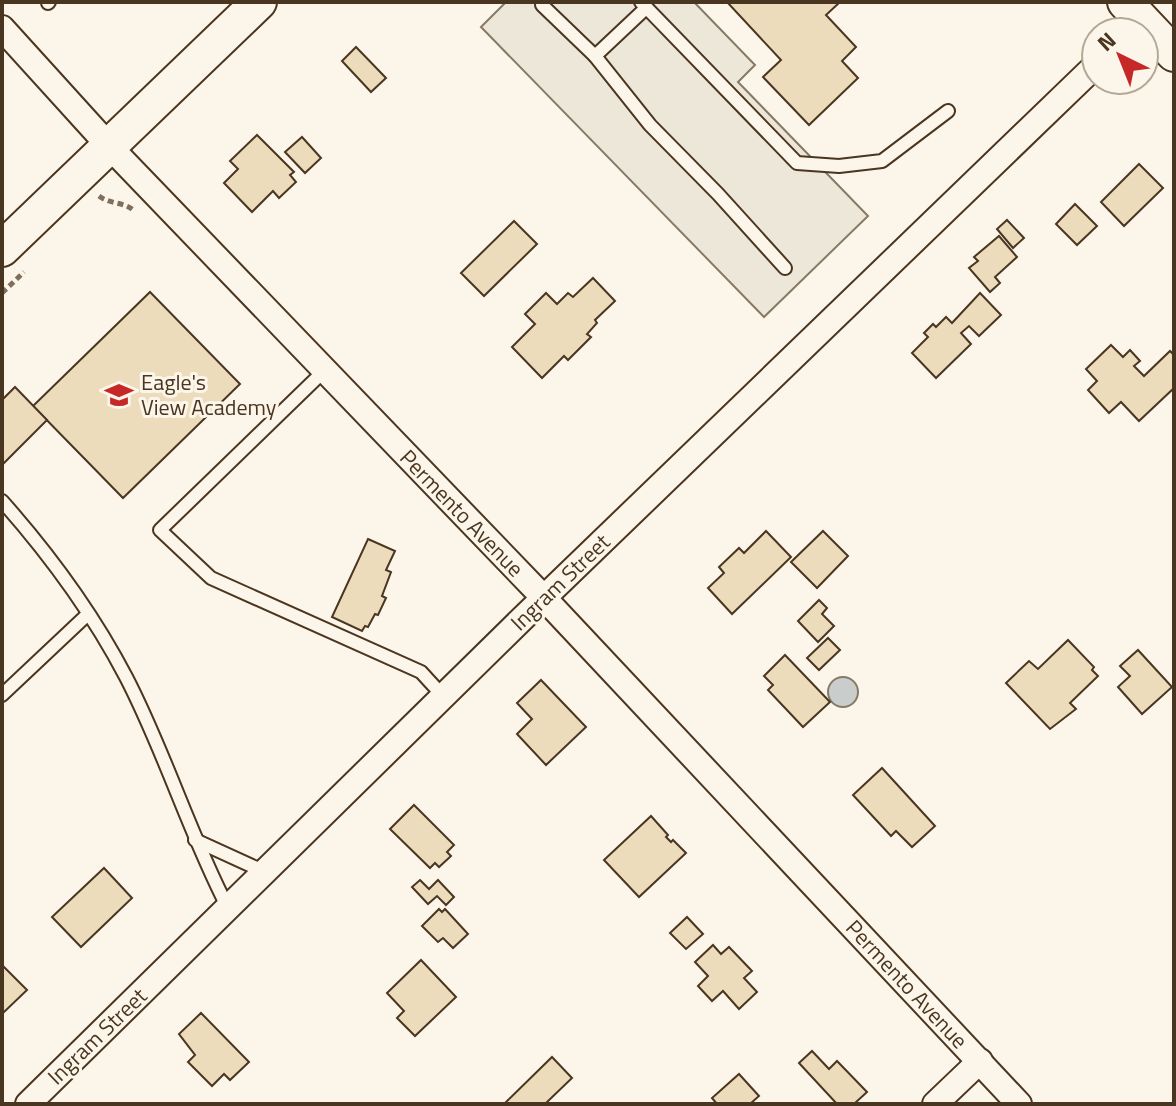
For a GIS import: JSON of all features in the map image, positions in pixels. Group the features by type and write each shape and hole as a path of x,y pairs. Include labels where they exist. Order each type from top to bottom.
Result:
{"street":[{"path":"16,258 109,146 259,2"},
{"name":"Permento Avenue","path":"2,28 109,146 544,598 1019,1104"},
{"name":"Ingram Street","path":"28,1104 443,696 1080,80"},
{"path":"935,1104 980,1061"}],"lane":[{"path":"542,5 595,56 650,125 785,268"},
{"path":"595,56 643,5 797,163 839,166 882,161 948,111"},
{"path":"325,370 160,530 211,578 421,672 443,696"},
{"path":"2,501 88,614 125,676 165,762 195,840 228,908"},
{"path":"2,695 88,614"},
{"path":"195,840 265,872"}],"path":[{"path":"94,191 109,203 127,205 135,212"},
{"path":"2,293 16,258"}],"shaded area":[{"path":"506,2 694,2 755,65 738,82 868,216 764,317 481,27"},
{"path":"843,677 854,681 858,692 854,703 843,707 832,703 828,692 832,681"}],"building":[{"path":"727,2 840,2 826,15 856,47 842,61 858,78 809,125 763,77 781,60"},
{"path":"356,47 386,78 371,92 342,61"},
{"path":"257,135 294,172 290,175 296,182 279,198 273,191 252,212 224,183 238,169 230,161"},
{"path":"302,137 321,158 305,173 285,152"},
{"path":"1139,164 1163,188 1124,226 1101,202"},
{"path":"1075,204 1097,226 1077,245 1056,224"},
{"path":"1007,220 1024,238 1013,248 997,229"},
{"path":"514,221 537,244 484,296 461,273"},
{"path":"999,236 1017,257 995,277 1000,283 990,292 969,268 978,261 974,257"},
{"path":"593,278 615,301 595,320 597,323 587,334 591,337 568,360 564,356 542,378 512,347 535,324 525,314 546,293 557,304 568,293 573,297"},
{"name":"Eagle's View Academy","path":"150,292 240,384 123,498 33,406"},
{"path":"980,293 1001,315 979,336 969,326 961,333 971,344 936,378 912,353 928,337 924,333 933,324 936,327 946,317 952,323"},
{"path":"1111,345 1123,357 1130,350 1140,361 1134,366 1144,376 1170,351 1174,355 1174,388 1139,421 1121,402 1109,413 1088,390 1097,381 1086,369"},
{"path":"15,387 47,420 2,465 2,400"},
{"path":"766,531 791,557 732,614 708,588 724,573 719,567 739,548 744,553"},
{"path":"823,531 848,556 817,588 791,562"},
{"path":"368,539 395,551 386,570 391,572 382,596 386,598 378,615 375,614 362,631 332,617"},
{"path":"819,600 827,608 822,614 834,626 818,642 798,621"},
{"path":"828,638 840,650 819,670 807,658"},
{"path":"1068,640 1094,667 1092,670 1098,676 1070,703 1076,709 1050,729 1006,683 1029,661 1038,669"},
{"path":"1138,650 1172,687 1142,714 1118,687 1130,676 1120,666"},
{"path":"785,655 830,702 803,727 768,690 773,685 764,676"},
{"path":"541,680 586,727 546,765 517,734 532,719 517,703"},
{"path":"882,768 935,826 912,847 896,831 891,836 853,795"},
{"path":"414,805 454,845 447,852 451,856 439,867 435,863 430,868 390,829"},
{"path":"651,816 668,835 666,837 686,853 639,897 604,860"},
{"path":"104,868 132,898 81,947 52,917"},
{"path":"420,880 429,889 438,880 454,897 446,905 437,896 428,904 412,887"},
{"path":"439,909 442,912 445,909 468,934 453,948 443,938 438,942 422,926"},
{"path":"687,917 703,934 686,949 670,933"},
{"path":"713,945 721,954 729,947 752,971 744,978 757,992 739,1009 723,991 712,1001 698,986 708,976 695,962"},
{"path":"421,960 456,997 415,1036 397,1018 404,1011 387,993"},
{"path":"2,965 27,990 2,1014"},
{"path":"201,1013 249,1062 230,1080 224,1074 212,1086 188,1062 195,1055 179,1034"},
{"path":"812,1051 829,1069 837,1061 867,1092 854,1104 837,1104 799,1063"},
{"path":"552,1057 572,1078 545,1104 504,1104"},
{"path":"739,1074 759,1096 750,1104 717,1104 712,1098"}],"place":[{"name":"Eagle's View Academy","path":"119,395"}]}
